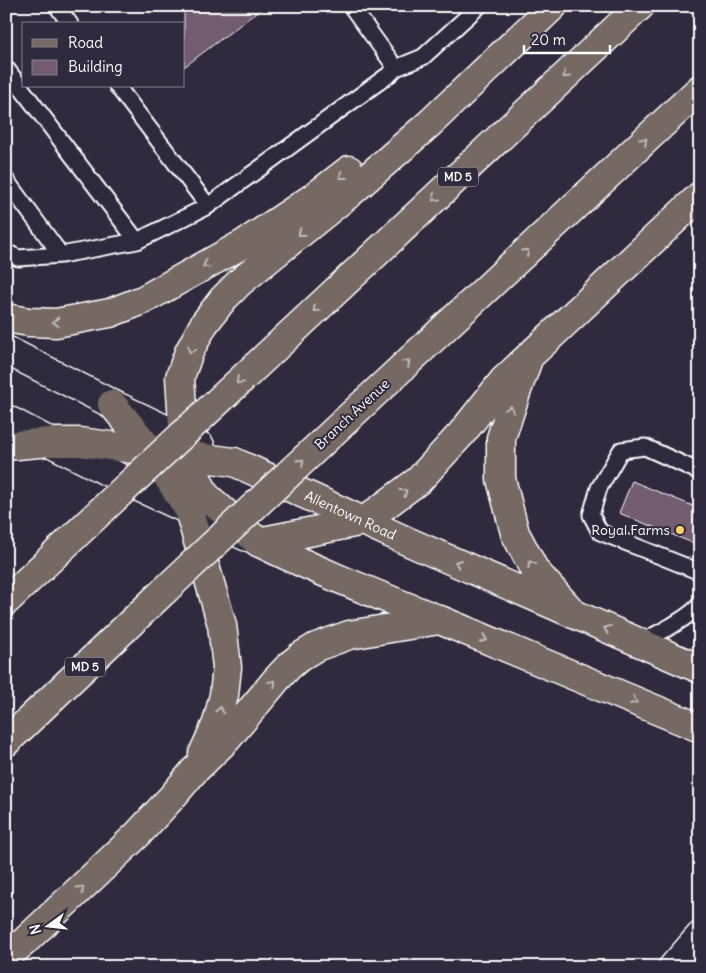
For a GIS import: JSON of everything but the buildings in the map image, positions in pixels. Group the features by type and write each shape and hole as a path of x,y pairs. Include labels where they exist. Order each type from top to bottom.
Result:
{"main road":[{"path":"258,542 205,495 185,448 180,377 189,352 200,331 222,299 240,282 350,193 441,113 552,6"},
{"name":"MD 5","path":"6,601 640,6"},
{"path":"6,318 29,322 56,323 110,313 143,300 245,243 314,197 506,51"},
{"name":"Branch Avenue","path":"6,742 164,591 700,89"},
{"path":"258,542 364,521 419,480 462,433 504,380 700,196"},
{"name":"Allentown Road","path":"6,350 112,404 185,448 234,462 409,542 700,669"},
{"path":"530,356 501,438 501,479 515,533 535,571 574,614"},
{"path":"112,404 151,451 189,510 222,625 226,667 224,695 218,722 194,771"},
{"path":"6,419 130,483 290,558 371,594 439,620 700,728"},
{"path":"6,446 50,442 80,442 151,451 185,448"},
{"path":"6,957 136,836 194,771 226,740 276,680 301,656 316,647 349,635 439,620"},
{"path":"681,964 700,936"}],"lane":[{"path":"57,6 69,22"},
{"path":"351,6 396,68"},
{"path":"6,252 18,258 61,255 137,241 208,206 396,68 424,57 479,6"},
{"path":"6,68 137,241"},
{"path":"119,88 208,206"},
{"path":"7,181 61,255"},
{"path":"700,472 645,447 621,450 599,488 591,515 600,532 700,572"},
{"path":"639,643 665,629 696,609 700,604"}],"place":[{"name":"Royal Farms","path":"680,530"}]}
